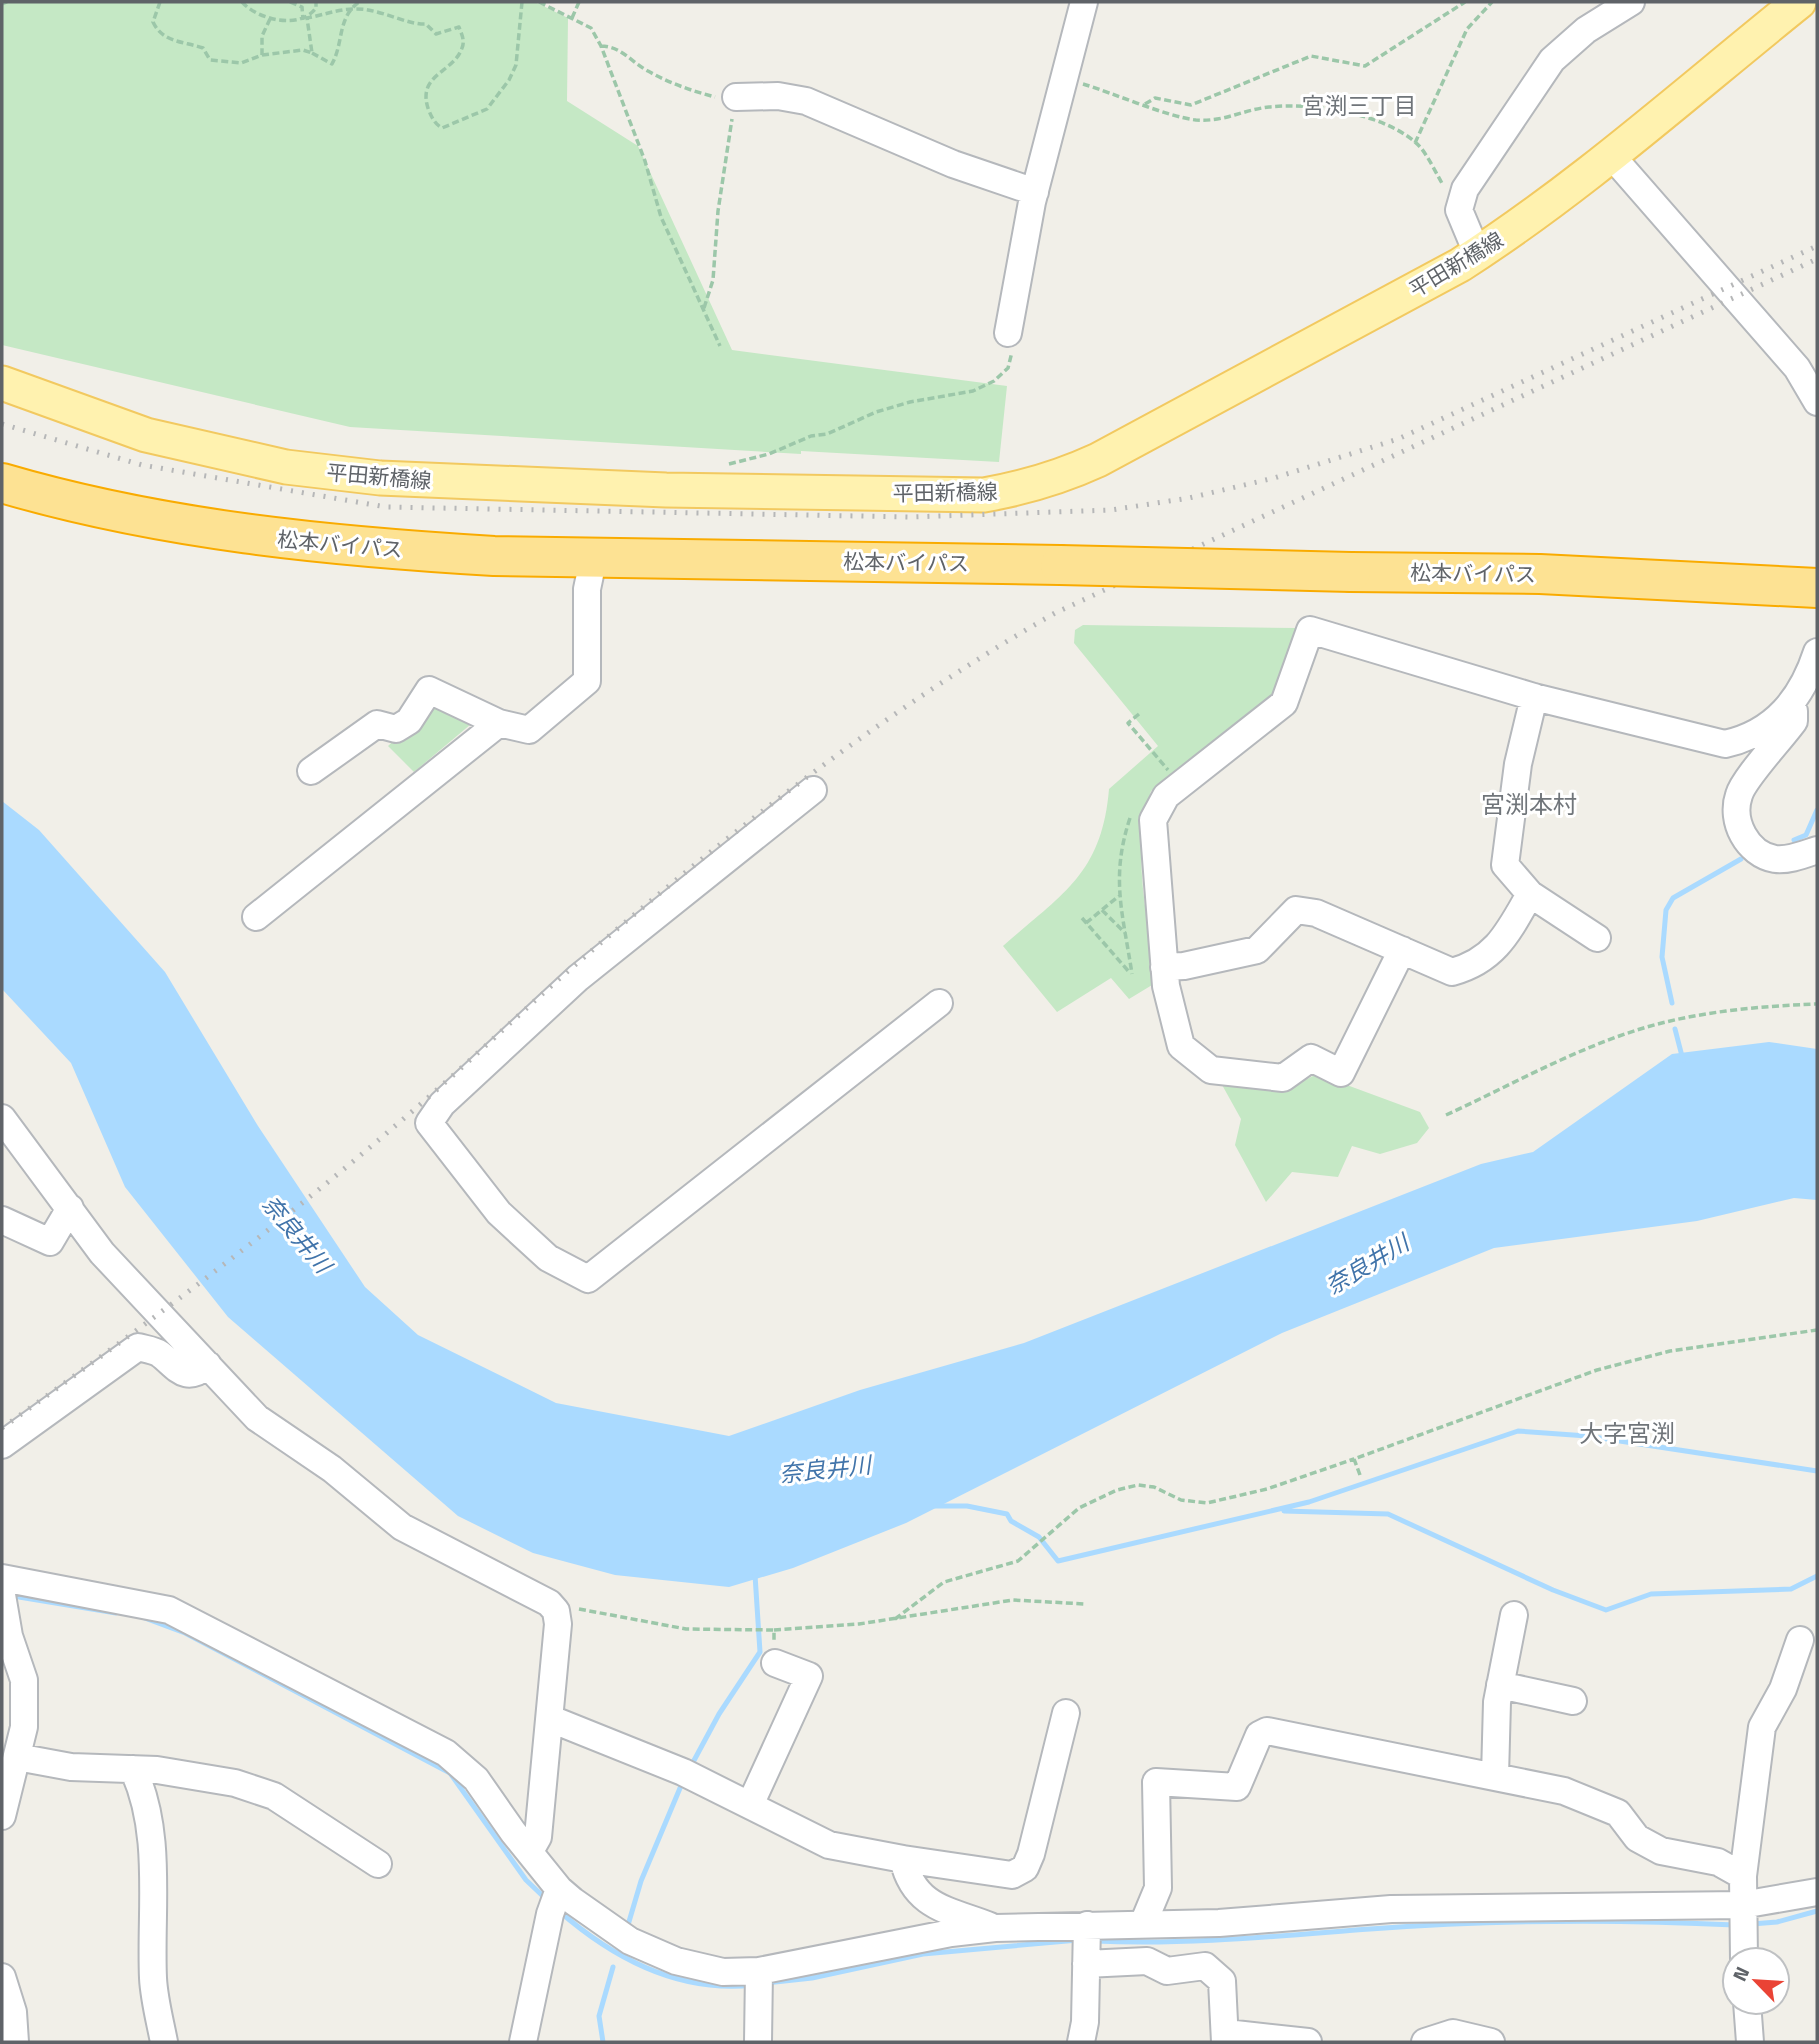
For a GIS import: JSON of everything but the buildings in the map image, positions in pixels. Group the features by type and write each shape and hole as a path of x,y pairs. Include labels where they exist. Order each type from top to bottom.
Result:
{"highway":[{"name":"松本バイパス","path":"2,483 39,494 237,534 321,544 494,556 1540,574 1817,588"}],"main road":[{"name":"平田新橋線","path":"2,383 146,435 286,467 380,478 666,490 984,495 1022,488 1068,474 1098,460 1477,253 1610,154 1799,2"}],"street":[{"path":"1008,333 1035,192 1084,2"},
{"path":"1477,253 1459,210 1465,189 1552,60 1586,30 1631,2"},
{"path":"736,97 778,96 806,101 953,164 1035,192"},
{"path":"1610,154 1797,368 1817,402"},
{"path":"311,771 377,724 396,729 409,721 429,690 499,723 529,730 587,681 587,589 593,556"},
{"path":"1402,950 1341,1073 1311,1058 1283,1078 1210,1070 1181,1046 1164,967 1153,820 1166,796 1168,775 1284,703 1310,630 1534,697 1725,744 1742,740 1775,723 1794,702 1810,675 1817,652"},
{"path":"1534,697 1518,764 1504,864 1530,894 1597,938"},
{"path":"1794,702 1794,721 1739,793 1735,816 1749,843 1774,859 1797,857 1817,850"},
{"path":"256,917 499,723"},
{"path":"813,790 578,978 442,1104 429,1123 499,1213 548,1258 588,1279 939,1003"},
{"path":"1164,967 1184,966 1257,950 1296,910 1316,912 1452,972 1473,967 1500,944 1530,894"},
{"path":"2,1118 102,1253 257,1418 332,1469 402,1527 549,1603 556,1611 558,1624 551,1719 538,1837 530,1851"},
{"path":"4,1225 50,1242 69,1208"},
{"path":"2,1445 138,1347 158,1353 172,1367 190,1374 198,1373 208,1365"},
{"path":"2,1578 145,1603 197,1622 446,1753 476,1779 530,1851 554,1901 630,1941 676,1961 760,1982 951,1933 995,1928"},
{"path":"2,1595 9,1636 24,1680 24,1727 2,1816"},
{"path":"1495,1776 1500,1685 1514,1615"},
{"path":"1744,1946 1743,1876 1762,1727 1783,1689 1800,1640"},
{"path":"750,1805 809,1676 775,1663"},
{"path":"1500,1685 1573,1702"},
{"path":"551,1719 690,1775 829,1845 1012,1875 1025,1868 1031,1854 1066,1713"},
{"path":"1143,1924 1158,1888 1156,1782 1237,1787 1259,1734 1267,1731 1564,1791 1618,1812 1637,1838 1661,1851 1718,1862 1743,1876"},
{"path":"17,1757 71,1766 133,1769 235,1783 274,1796 378,1864"},
{"path":"133,1769 144,1793 154,1890 153,1980 164,2042"},
{"path":"903,1859 907,1880 917,1894 936,1907 995,1928 1086,1944 1147,1961 1167,1971 1205,1966 1222,1980 1225,2038 1308,2042"},
{"path":"1086,1944 1143,1924 1219,1923 1391,1909 1743,1918 1817,1892"},
{"path":"523,2042 554,1901"},
{"path":"1081,2042 1086,1944"},
{"path":"2,1977 13,2012 15,2042"},
{"path":"758,2042 760,1982"},
{"path":"1748,2016 1750,2042"},
{"path":"1425,2042 1453,2033 1491,2042"}],"path":[{"path":"2,4 7,2"},
{"path":"160,2 153,22 158,31 173,41 203,48 210,60 240,64 261,55 303,50 332,64 337,54 343,20 350,8"},
{"path":"243,2 270,19 305,19 350,8 359,2"},
{"path":"290,2 302,7 312,53"},
{"path":"305,19 316,8 316,2"},
{"path":"350,8 397,16 415,25 426,24 436,34 459,27 464,40 458,57 439,71 427,90 429,110 436,125 442,128 487,108 509,80 516,65 522,2"},
{"path":"539,2 591,28 601,46 645,160 661,217 720,346"},
{"path":"572,18 579,2"},
{"path":"1145,104 1155,98 1191,105 1311,56 1365,66 1465,2"},
{"path":"1415,143 1467,29 1492,2"},
{"path":"261,55 262,36 270,19"},
{"path":"601,46 615,46 647,71 674,84 714,97 736,97 718,211 713,280 703,309"},
{"path":"1065,78 1192,120 1222,121 1268,107 1316,107 1398,129 1415,143 1459,210"},
{"path":"727,465 769,454 811,436 827,434 876,412 910,402 973,391 994,381 1008,368 1013,349 1008,333"},
{"path":"1139,714 1128,723 1168,775"},
{"path":"1082,918 1132,974 1117,875 1120,850 1133,810"},
{"path":"1086,923 1120,895"},
{"path":"1102,910 1126,934"},
{"path":"1446,1115 1597,1045 1639,1030 1725,1012 1817,1004"},
{"path":"895,1619 944,1582 1018,1561 1079,1508 1117,1490 1138,1485 1154,1487 1181,1500 1207,1503 1267,1489 1597,1370 1670,1351 1817,1330"},
{"path":"1354,1459 1360,1475"},
{"path":"774,1630 895,1619 1013,1600 1086,1604"},
{"path":"549,1603 686,1629 765,1630"}],"green space":[{"path":"2,2 535,2 568,18 567,101 638,146 732,350 1007,386 999,462 801,451 801,454 350,427 2,345"},
{"path":"1083,625 1296,628 1301,634 1272,699 1151,791 1145,814 1141,862 1157,982 1129,999 1111,978 1057,1012 1003,946 1076,880 1098,842 1109,789 1158,746 1074,643 1075,630"},
{"path":"436,702 477,719 414,772 388,746"},
{"path":"1317,1074 1420,1112 1429,1128 1417,1143 1380,1154 1352,1146 1338,1177 1292,1172 1266,1202 1235,1145 1241,1119 1221,1083 1283,1091"}],"water":[{"name":"奈良井川","path":"2,801 39,830 165,972 258,1126 365,1287 418,1335 556,1403 729,1436 860,1390 1024,1343 1481,1164 1533,1152 1672,1054 1769,1042 1817,1049 1817,1200 1794,1198 1697,1221 1494,1248 1282,1333 906,1523 793,1568 729,1587 615,1575 533,1553 458,1516 228,1317 125,1187 71,1063 2,989"}],"waterway":[{"path":"1794,840 1806,835 1817,810"},
{"path":"1672,1003 1662,957 1666,910 1673,898 1741,859"},
{"path":"1675,1029 1683,1060"},
{"path":"935,1506 967,1506 1007,1514 1011,1521 1039,1537 1058,1561 1309,1502 1518,1431 1587,1436 1817,1471"},
{"path":"1284,1511 1388,1514 1553,1590 1606,1610 1651,1594 1791,1589 1817,1576"},
{"path":"691,1766 719,1714 760,1652 755,1575"},
{"path":"19,1597 116,1613"},
{"path":"142,1617 185,1633 450,1773 526,1880 547,1900"},
{"path":"628,1925 641,1881 683,1781"},
{"path":"559,1911 602,1944 649,1969 699,1984 753,1985"},
{"path":"1752,1924 1777,1922 1817,1911"},
{"path":"1095,1941 1199,1941 1507,1922 1598,1921 1735,1925"},
{"path":"766,1983 812,1978 923,1954 1078,1940"},
{"path":"603,2042 599,2016 613,1967"}],"railway":[{"path":"2,424 142,465 386,507 911,517 1111,510 1189,498 1274,478 1398,439 1817,246"},
{"path":"2,1428 251,1244 418,1106 575,965 689,869 807,777 928,691 1055,613 1817,259"}],"district":[{"name":"宮渕三丁目","path":"1359,105"},
{"name":"宮渕本村","path":"1529,804"},
{"name":"大字宮渕","path":"1627,1433"}]}
